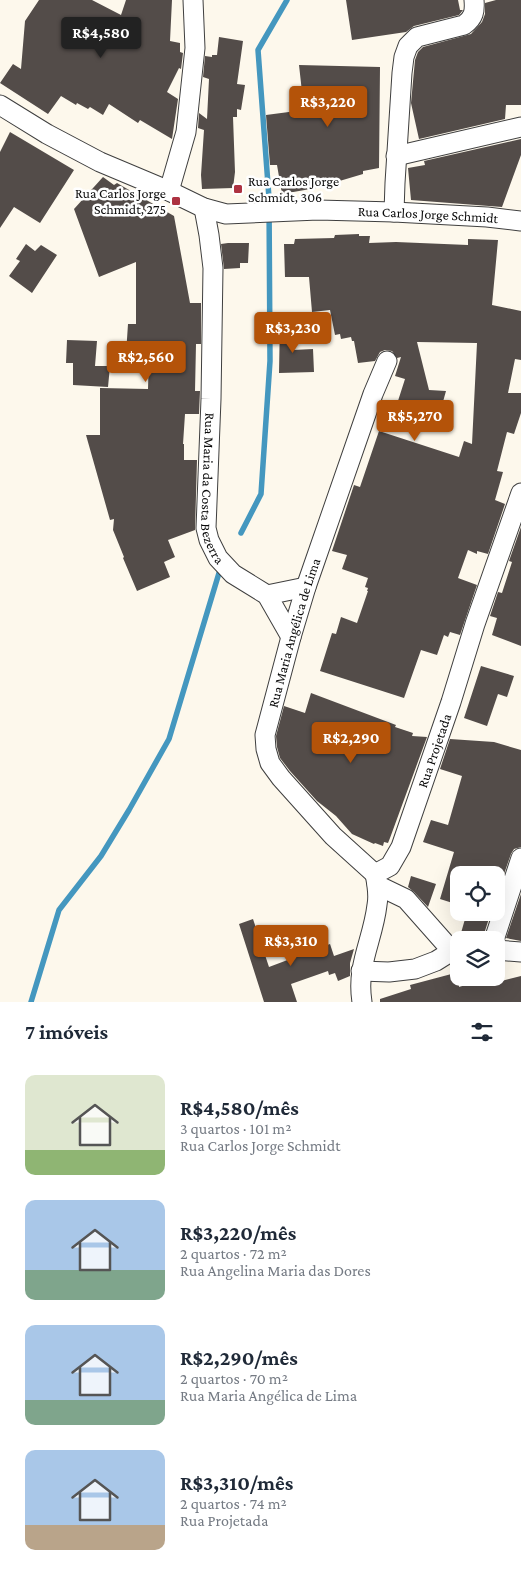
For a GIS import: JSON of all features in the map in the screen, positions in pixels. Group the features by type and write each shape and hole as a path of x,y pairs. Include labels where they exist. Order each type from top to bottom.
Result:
{"street":[{"path":"169,191 179,160 187,122 195,48 193,0"},
{"path":"394,212 396,156 404,56 408,46 418,37 470,22 475,11 474,0"},
{"name":"Rua Carlos Jorge Schmidt","path":"0,105 47,134 100,162 204,208 226,214 318,210 487,217 521,221"},
{"path":"396,156 521,127"},
{"name":"Rua Maria da Costa Bezerra","path":"204,208 213,268 206,528 214,551 227,568 242,580 267,595 291,637"},
{"name":"Rua Maria Angélica de Lima","path":"387,361 373,394 306,587 265,735 266,749 270,763 313,816 376,879 406,899 450,946"},
{"name":"Rua Projetada","path":"376,879 390,866 401,847 451,702 475,624 521,494"},
{"path":"267,595 306,587"},
{"path":"497,931 521,858"},
{"path":"362,1002 361,971 378,905 376,879"},
{"path":"505,951 521,952"},
{"path":"361,971 389,972 415,969 450,954"}],"building":[{"path":"39,0 92,0 121,15 126,0 172,0 170,41 180,43 180,52 183,53 181,69 179,68 167,92 178,99 172,139 140,120 138,123 109,104 103,115 90,107 88,109 77,103 76,105 61,96 48,114 0,83 13,64 21,69 25,21"},
{"path":"346,0 458,0 460,10 463,10 459,15 414,26 406,32 352,40"},
{"path":"496,0 521,0 521,105 506,105 505,119 419,139 411,103 415,60 418,52 423,47 471,34 482,22 485,14 485,3"},
{"path":"219,37 243,41 237,84 245,85 241,110 237,109 237,117 233,117 235,172 233,188 202,189 204,130 198,128 199,113 207,119 209,79 203,77 205,56 212,57 212,55 217,55"},
{"path":"299,65 380,67 379,168 363,171 363,174 316,188 282,194 277,165 270,165 266,115 304,110"},
{"path":"10,132 74,170 40,223 14,207 0,228 0,152"},
{"path":"521,139 521,155 502,207 411,200 408,168 425,165 424,161"},
{"path":"103,177 114,185 117,183 174,216 190,303 201,303 201,344 196,344 195,391 200,391 199,414 185,414 183,444 184,460 197,460 195,530 168,540 175,557 164,562 170,577 137,591 113,530 114,519 110,520 86,435 100,435 100,388 148,389 149,354 126,354 128,324 136,324 136,262 99,277 74,209"},
{"path":"359,234 359,236 370,236 369,243 396,242 468,245 468,239 498,240 492,305 521,311 521,360 515,359 508,393 521,393 521,413 514,434 507,432 497,471 503,472 495,500 505,504 488,554 477,551 477,554 468,550 458,578 477,585 460,635 450,632 448,637 444,635 437,655 421,650 404,698 320,671 332,633 336,634 341,617 357,623 368,591 368,588 365,587 368,578 342,569 347,555 332,551 354,485 360,487 379,431 459,457 464,441 472,444 477,343 417,342 429,390 446,391 439,416 397,404 405,379 395,376 401,357 397,358 392,351 385,350 380,352 375,361 358,363 354,341 352,341 351,337 341,339 340,334 335,335 330,310 312,312 309,277 285,277 284,244 294,244 295,239 334,238 335,235"},
{"path":"249,243 248,263 240,263 240,268 224,269 221,244"},
{"path":"26,244 35,251 41,245 57,255 32,293 9,276 20,261 16,259"},
{"path":"287,318 293,350 313,349 314,372 279,373 280,319"},
{"path":"67,340 97,341 95,366 110,366 108,387 73,385 73,363 66,363"},
{"path":"521,527 521,646 492,635 497,618 490,616 498,592 502,593 512,562 509,561"},
{"path":"481,666 514,676 507,697 498,694 487,726 464,718"},
{"path":"311,693 396,725 395,727 413,733 412,736 427,737 388,843 384,842 383,846 352,834 336,816 317,801 280,758 276,736 284,706 305,713"},
{"path":"450,739 494,742 521,750 521,847 514,849 505,871 505,866 450,866 450,902 440,899 454,852 423,842 431,820 448,825 462,776 440,769"},
{"path":"411,876 436,884 428,907 408,887"},
{"path":"521,894 521,941 506,938"},
{"path":"253,919 269,967 330,944 334,956 354,949 350,963 350,976 338,981 335,973 329,975 328,971 291,984 297,1002 264,1002 239,924"},
{"path":"464,921 488,921 485,931 462,931"},
{"path":"450,974 450,986 505,986 505,980 521,976 521,1002 380,1002 380,999 411,989 410,985"}],"waterway":[{"path":"241,533 261,494 270,361 269,198 258,50 287,0"},
{"path":"31,1002 59,910 101,856 169,739 219,573"}],"place":[{"name":"Rua Carlos Jorge Schmidt, 306","path":"238,189"},
{"name":"Rua Carlos Jorge Schmidt, 275","path":"176,201"}]}
